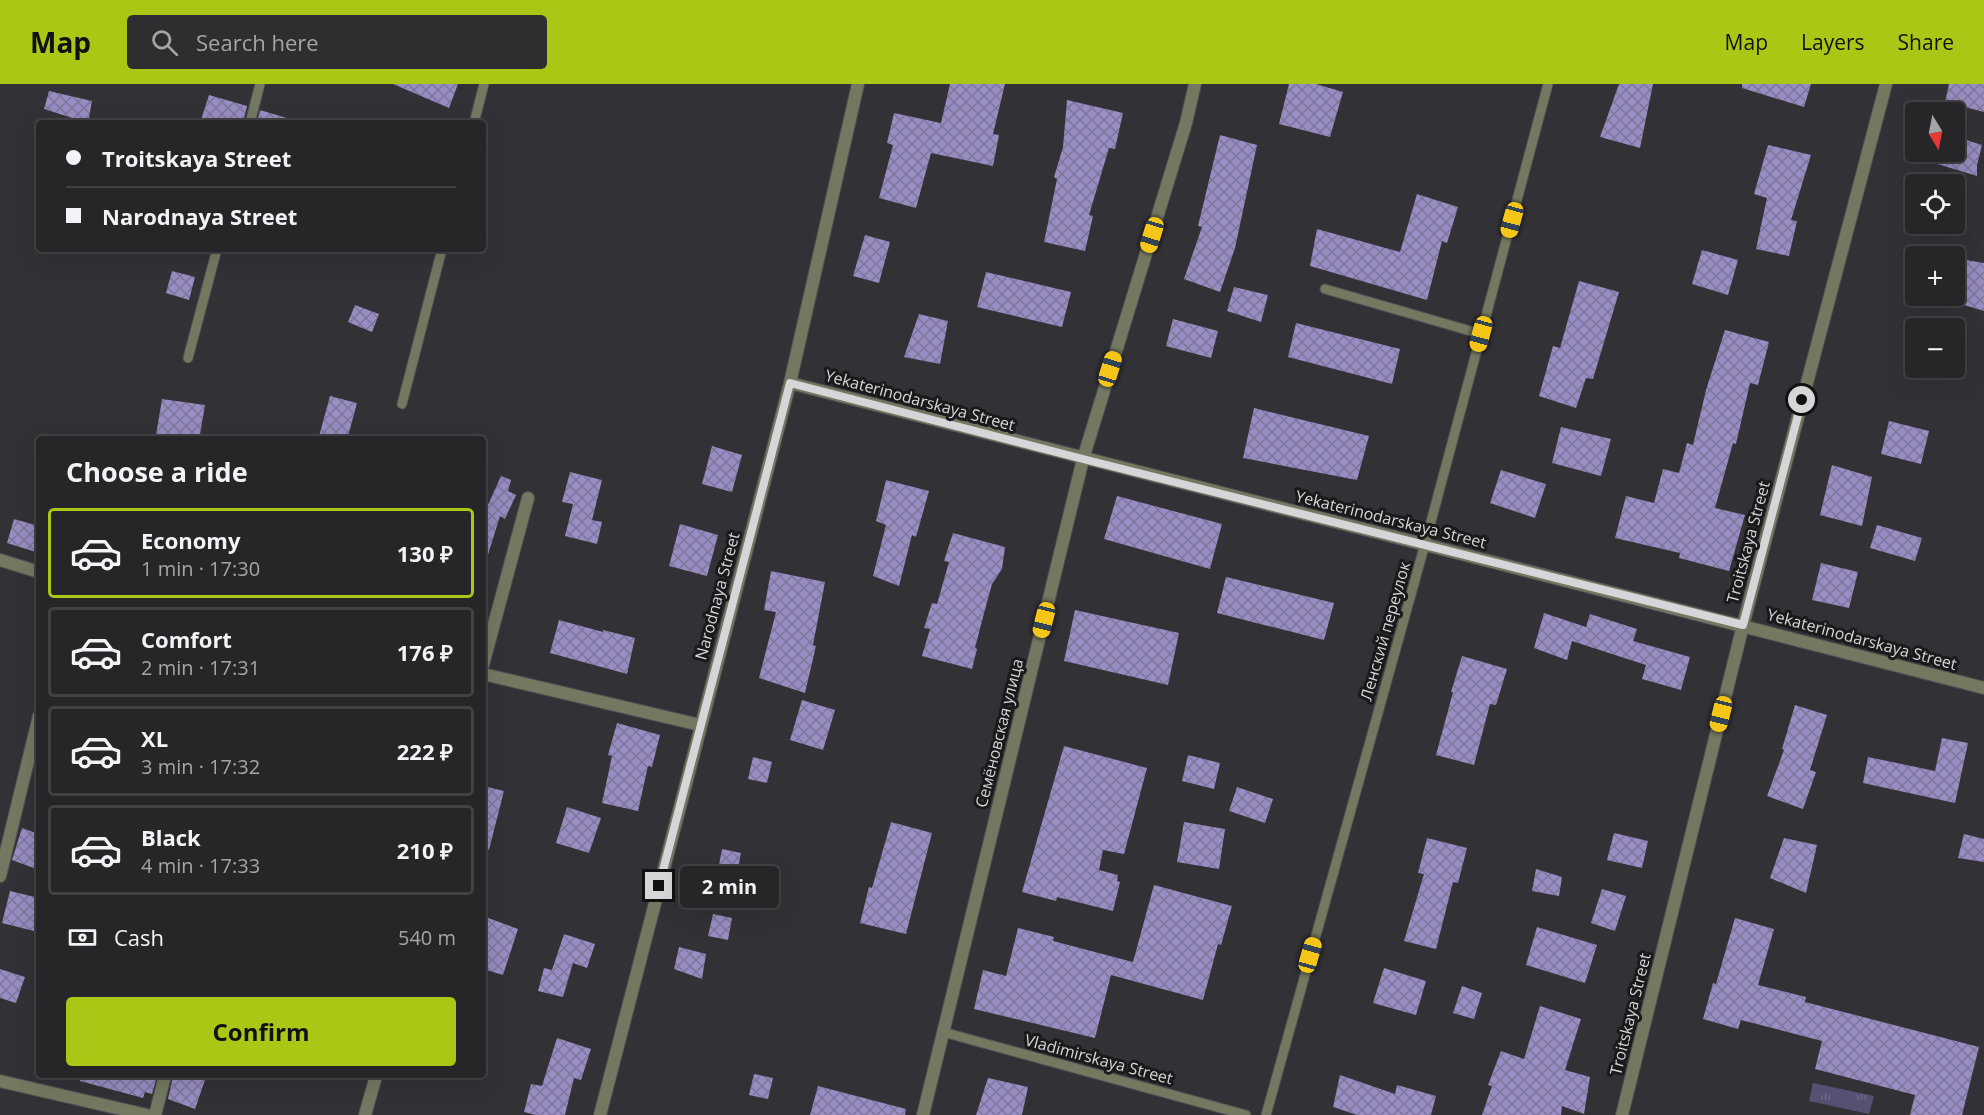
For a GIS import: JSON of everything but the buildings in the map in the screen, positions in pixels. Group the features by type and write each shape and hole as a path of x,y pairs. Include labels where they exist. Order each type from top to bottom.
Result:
{"street":[{"name":"Narodnaya Street","path":"600,1115 790,383 858,84"},
{"name":"Семёновская улица","path":"923,1115 1083,459 1186,123 1195,84"},
{"name":"Troitskaya Street","path":"1622,1115 1743,625 1886,84"},
{"name":"Yekaterinodarskaya Street","path":"790,383 1984,688"},
{"path":"486,654 528,498"},
{"path":"0,560 36,571"},
{"path":"486,675 700,725"},
{"path":"0,876 36,728"},
{"path":"155,1115 164,1078"},
{"path":"365,1115 375,1078"},
{"path":"0,1081 147,1115"}],"lane":[{"path":"251,120 260,84"},
{"path":"475,120 484,84"},
{"name":"Ленский переулок","path":"1266,1115 1425,544 1548,84"},
{"path":"188,358 216,252"},
{"path":"402,404 441,252"},
{"path":"1325,289 1481,334"},
{"name":"Vladimirskaya Street","path":"943,1032 1246,1115"}],"green space":[{"path":"1813,1083 1874,1096 1869,1114 1809,1101"}],"route":[{"path":"659,886 790,383 1743,625 1802,400"}]}
